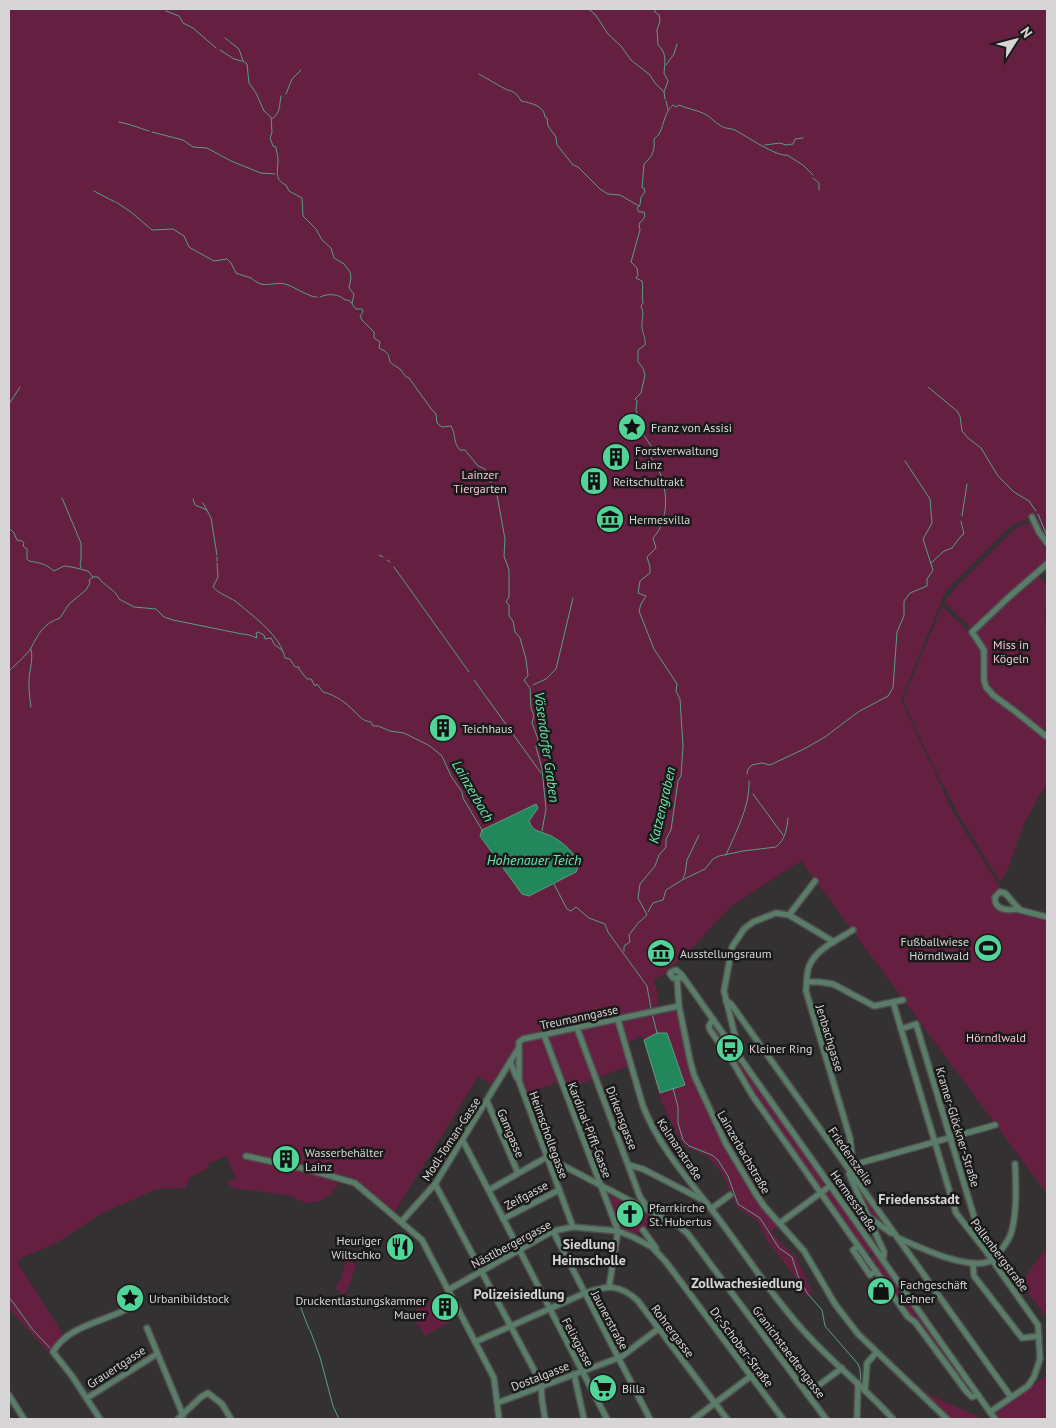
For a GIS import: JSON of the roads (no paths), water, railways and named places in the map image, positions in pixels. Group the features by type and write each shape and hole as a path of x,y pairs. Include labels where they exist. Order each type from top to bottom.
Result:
{"street":[{"path":"1032,517 1047,543"},
{"path":"1047,564 972,632 984,650 984,680 986,687 995,697 1047,737"},
{"path":"789,915 815,881"},
{"path":"1018,909 1005,892 1000,892 995,897 998,907 1018,909 1029,914 1047,917"},
{"path":"737,1054 738,1048 724,991 732,947 737,938 753,922 776,913 783,913 834,942"},
{"name":"Jenbachgasse","path":"853,930 818,953 810,963 806,991 850,1138 853,1165"},
{"path":"672,970 679,972 683,978 671,976 672,970"},
{"name":"Lainzerbachstraße","path":"677,978 679,1008 690,1060 712,1116 754,1191 764,1206 804,1251 835,1304 858,1334 947,1419"},
{"name":"Hermesstraße","path":"683,978 994,1419"},
{"path":"807,982 832,984 874,1006 903,1000"},
{"name":"Friedenszeile","path":"726,1001 737,1012 1011,1397"},
{"name":"Pallenbergstraße","path":"893,1002 956,1212 1036,1320 1040,1359 1034,1378 1028,1386 990,1412"},
{"name":"Treumanngasse","path":"518,1048 520,1040 679,1008"},
{"name":"Hermesstraße","path":"713,1019 710,1030 752,1095 908,1317 916,1322 966,1391 972,1397 978,1395"},
{"name":"Kalmanstraße","path":"618,1020 648,1120 659,1139 788,1312 814,1342 893,1419"},
{"name":"Kramer-Glöckner-Straße","path":"901,1028 916,1024 986,1250"},
{"name":"Dirkensgasse","path":"577,1028 640,1197 652,1213"},
{"name":"Kardinal-Piffl-Gasse","path":"544,1035 618,1231"},
{"name":"Modl-Toman-Gasse","path":"401,1222 435,1184 518,1048"},
{"name":"Heimschollegasse","path":"518,1048 518,1081 573,1227"},
{"path":"510,1062 518,1081"},
{"name":"Gamgasse","path":"487,1101 518,1173"},
{"path":"883,1260 884,1252 849,1174 853,1165 995,1124"},
{"name":"Felixgasse","path":"463,1140 607,1419"},
{"path":"246,1156 351,1181 422,1240 494,1378 499,1419"},
{"path":"489,1190 547,1157"},
{"name":"Granichstaedtengasse","path":"547,1157 680,1227 688,1234 826,1419"},
{"path":"868,1217 897,1237 935,1254 974,1263 989,1262 1006,1244 1012,1230 1016,1206 1015,1164"},
{"path":"629,1165 643,1169 704,1201"},
{"path":"435,1184 541,1383 544,1419"},
{"path":"780,1223 822,1194 830,1186"},
{"name":"Zeifgasse","path":"504,1219 559,1190"},
{"path":"711,1209 730,1195"},
{"name":"Nästlbergergasse","path":"448,1290 553,1231 573,1227 618,1231"},
{"path":"643,1230 666,1262"},
{"name":"Jaunerstraße","path":"553,1231 650,1419"},
{"path":"475,1342 599,1288 609,1287 618,1231"},
{"name":"Dr.-Schober-Straße","path":"618,1231 647,1244 666,1262 783,1419"},
{"name":"Hermesstraße","path":"858,1246 853,1250 870,1275 876,1270"},
{"path":"867,1258 876,1251"},
{"path":"974,1263 974,1276 1022,1338 1039,1336"},
{"name":"Rohrergasse","path":"609,1287 624,1290 638,1301 727,1419"},
{"path":"100,1419 53,1352 63,1338 125,1310"},
{"path":"146,1328 181,1417 207,1393 222,1404 231,1419"},
{"name":"Dostalgasse","path":"497,1403 618,1357 658,1328"},
{"path":"856,1419 867,1363 876,1353"},
{"name":"Grauertgasse","path":"87,1398 156,1354"},
{"path":"808,1394 842,1368"},
{"path":"574,1374 584,1419"},
{"path":"694,1419 751,1376"},
{"path":"9,1395 24,1419"},
{"path":"9,1409 15,1406"}],"water":[{"name":"Hohenauer Teich","path":"536,804 538,808 529,821 533,828 556,838 566,846 575,856 578,867 576,872 529,896 522,894 480,836 482,830"},
{"path":"657,1033 667,1033 685,1085 660,1093 644,1040"}],"waterway":[{"path":"588,9 595,14 608,34 621,46 631,60 650,75 664,92"},
{"name":"Katzengraben","path":"655,9 660,21 657,30 658,45 664,54 664,73 668,81 664,92 665,99"},
{"path":"166,11 179,16 183,23 193,28 216,48"},
{"path":"225,38 229,41"},
{"name":"Vösendorfer Graben","path":"230,42 239,49 243,61 247,64 249,83 264,111 271,117 272,132 270,138 273,146 276,147 278,178 286,185 289,191 302,198 303,216 316,229 322,240 331,248 334,258 344,264 350,272 349,288 354,294 352,304 356,309 362,309 363,312 360,316 374,332 374,338 380,342 379,348 387,353 390,362 409,378 436,414 437,423 442,427 451,426 455,441 460,450 465,450 478,466 485,469 486,477 490,480 497,495 505,539 504,556 509,570 509,597 506,602 509,605 509,616 513,621 515,632 520,638 526,659 528,676 524,680 530,688 532,712 534,715 532,723 538,739 536,747 542,769 546,809 542,831"},
{"path":"666,65 674,54 677,44"},
{"path":"220,50 234,59 242,61"},
{"path":"286,94 292,79 301,70"},
{"path":"479,74 514,92 521,101 539,107 547,118 548,126 556,137 557,145 573,165 578,167 600,189 608,194 620,195 639,206"},
{"path":"272,119 278,111 281,96"},
{"path":"666,101 668,110"},
{"name":"Katzengraben","path":"624,951 624,946 630,942 629,935 647,915 638,898 640,884 655,866 659,855 666,847 666,839 671,830 678,781 681,776 683,746 680,699 676,691 677,684 654,649 639,611 646,596 638,593 640,581 650,573 647,557 656,548 653,538 663,520 666,498 661,476 651,458 653,449 643,434 636,410 637,401 635,399 641,393 645,375 643,368 638,362 638,350 645,345 645,339 642,328 643,312 641,306 643,303 643,284 642,281 636,278 638,275 637,268 631,262 640,230 639,224 645,217 644,212 639,212 637,208 645,192 644,188 642,188 644,164 653,153 654,139 660,133 668,111 673,105 676,107 679,105 705,114 723,127 735,130 776,153 787,155 803,165 813,175"},
{"path":"119,122 149,131"},
{"path":"152,132 183,140 193,147 207,148 231,161 261,173 275,174"},
{"path":"765,145 793,144 795,139 803,138"},
{"path":"813,178 819,183 819,190"},
{"path":"94,191 115,202"},
{"path":"116,202 152,230 173,229 184,236 189,247 194,250 214,261 227,259 236,273 261,284 285,284 317,297"},
{"path":"320,297 337,295 352,303"},
{"path":"9,404 20,387"},
{"path":"928,387 957,411 960,416 962,431 981,448 998,476 1014,492 1029,501 1036,511"},
{"path":"747,774 748,769 752,765 762,763 770,765 825,737 858,712 888,696 893,688 897,632 904,616 904,601 910,593 927,586 927,579 933,570 923,539 932,523 930,499 905,461"},
{"path":"962,516 967,484"},
{"path":"62,498 81,543 81,568"},
{"path":"193,499 195,505 207,510"},
{"path":"203,503 211,518 217,555"},
{"path":"1038,514 1047,536"},
{"path":"931,563 944,551 952,548 964,534 961,521"},
{"name":"Lainzerbach","path":"9,528 17,540 24,543 23,546 27,549 27,559 29,561 42,564 54,571 64,566 88,571 93,577 98,577 119,599 134,607 156,609 164,617 173,620 257,638 256,633 258,632 264,635 265,639 271,638 274,644 283,651"},
{"path":"379,555 383,557"},
{"name":"Lainzerbach","path":"217,563 218,577 213,587 236,602 266,628 278,642 285,658 290,659 295,667 299,667 307,679 311,679 315,686 317,684 323,692 348,705 366,721 371,722 373,726 404,733 430,746 442,756 451,776 462,792 463,798 482,830"},
{"path":"394,567 469,672"},
{"path":"9,671 29,651 42,630 49,623 60,618 69,604 86,590 90,583 89,580 93,577"},
{"path":"533,685 546,679 556,669 573,598"},
{"path":"31,649 32,658 29,681 31,707"},
{"path":"474,680 541,773"},
{"path":"726,855 745,810 749,781"},
{"path":"753,794 783,835"},
{"path":"648,912 653,903 663,900 666,890 705,869 713,859 743,851 776,847 782,841 785,834 788,818"},
{"path":"683,878 687,860 699,835"},
{"name":"Lainzerbach","path":"554,884 567,909 571,911 576,907 589,918 605,924 608,932 647,986 651,1009"},
{"name":"Lainzerbach","path":"652,1013 657,1033"},
{"name":"Lainzerbach","path":"673,1088 678,1107 678,1123 683,1140 689,1146 712,1155 718,1160 728,1176 738,1204 760,1218 779,1248 792,1257 798,1276 807,1293 822,1310 825,1326 858,1364 861,1385"},
{"path":"9,1297 33,1330 51,1349"},
{"path":"299,1303 309,1329"},
{"path":"310,1330 320,1357 333,1406 339,1419"},
{"name":"Lainzerbach","path":"860,1402 861,1389"}],"place":[{"name":"Franz von Assisi","path":"632,427"},
{"name":"Forstverwaltung Lainz","path":"616,457"},
{"name":"Reitschultrakt","path":"594,481"},
{"name":"Hermesvilla","path":"610,519"},
{"name":"Teichhaus","path":"443,728"},
{"name":"Fußballwiese Hörndlwald","path":"988,948"},
{"name":"Ausstellungsraum","path":"661,953"},
{"name":"Kleiner Ring","path":"730,1048"},
{"name":"Wasserbehälter Lainz","path":"286,1159"},
{"name":"Pfarrkirche St. Hubertus","path":"630,1214"},
{"name":"Heuriger Wiltschko","path":"400,1247"},
{"name":"Fachgeschäft Lehner","path":"881,1291"},
{"name":"Urbanibildstock","path":"130,1298"},
{"name":"Druckentlastungskammer Mauer","path":"445,1307"},
{"name":"Billa","path":"603,1388"}],"district":[{"name":"Friedensstadt","path":"919,1199"},
{"name":"Siedlung Heimscholle","path":"589,1252"},
{"name":"Zollwachesiedlung","path":"747,1283"},
{"name":"Polizeisiedlung","path":"519,1294"}],"park label":[{"name":"Lainzer Tiergarten","path":"480,481"},
{"name":"Miss in Kögeln","path":"1011,651"},
{"name":"Hörndlwald","path":"996,1037"}]}
